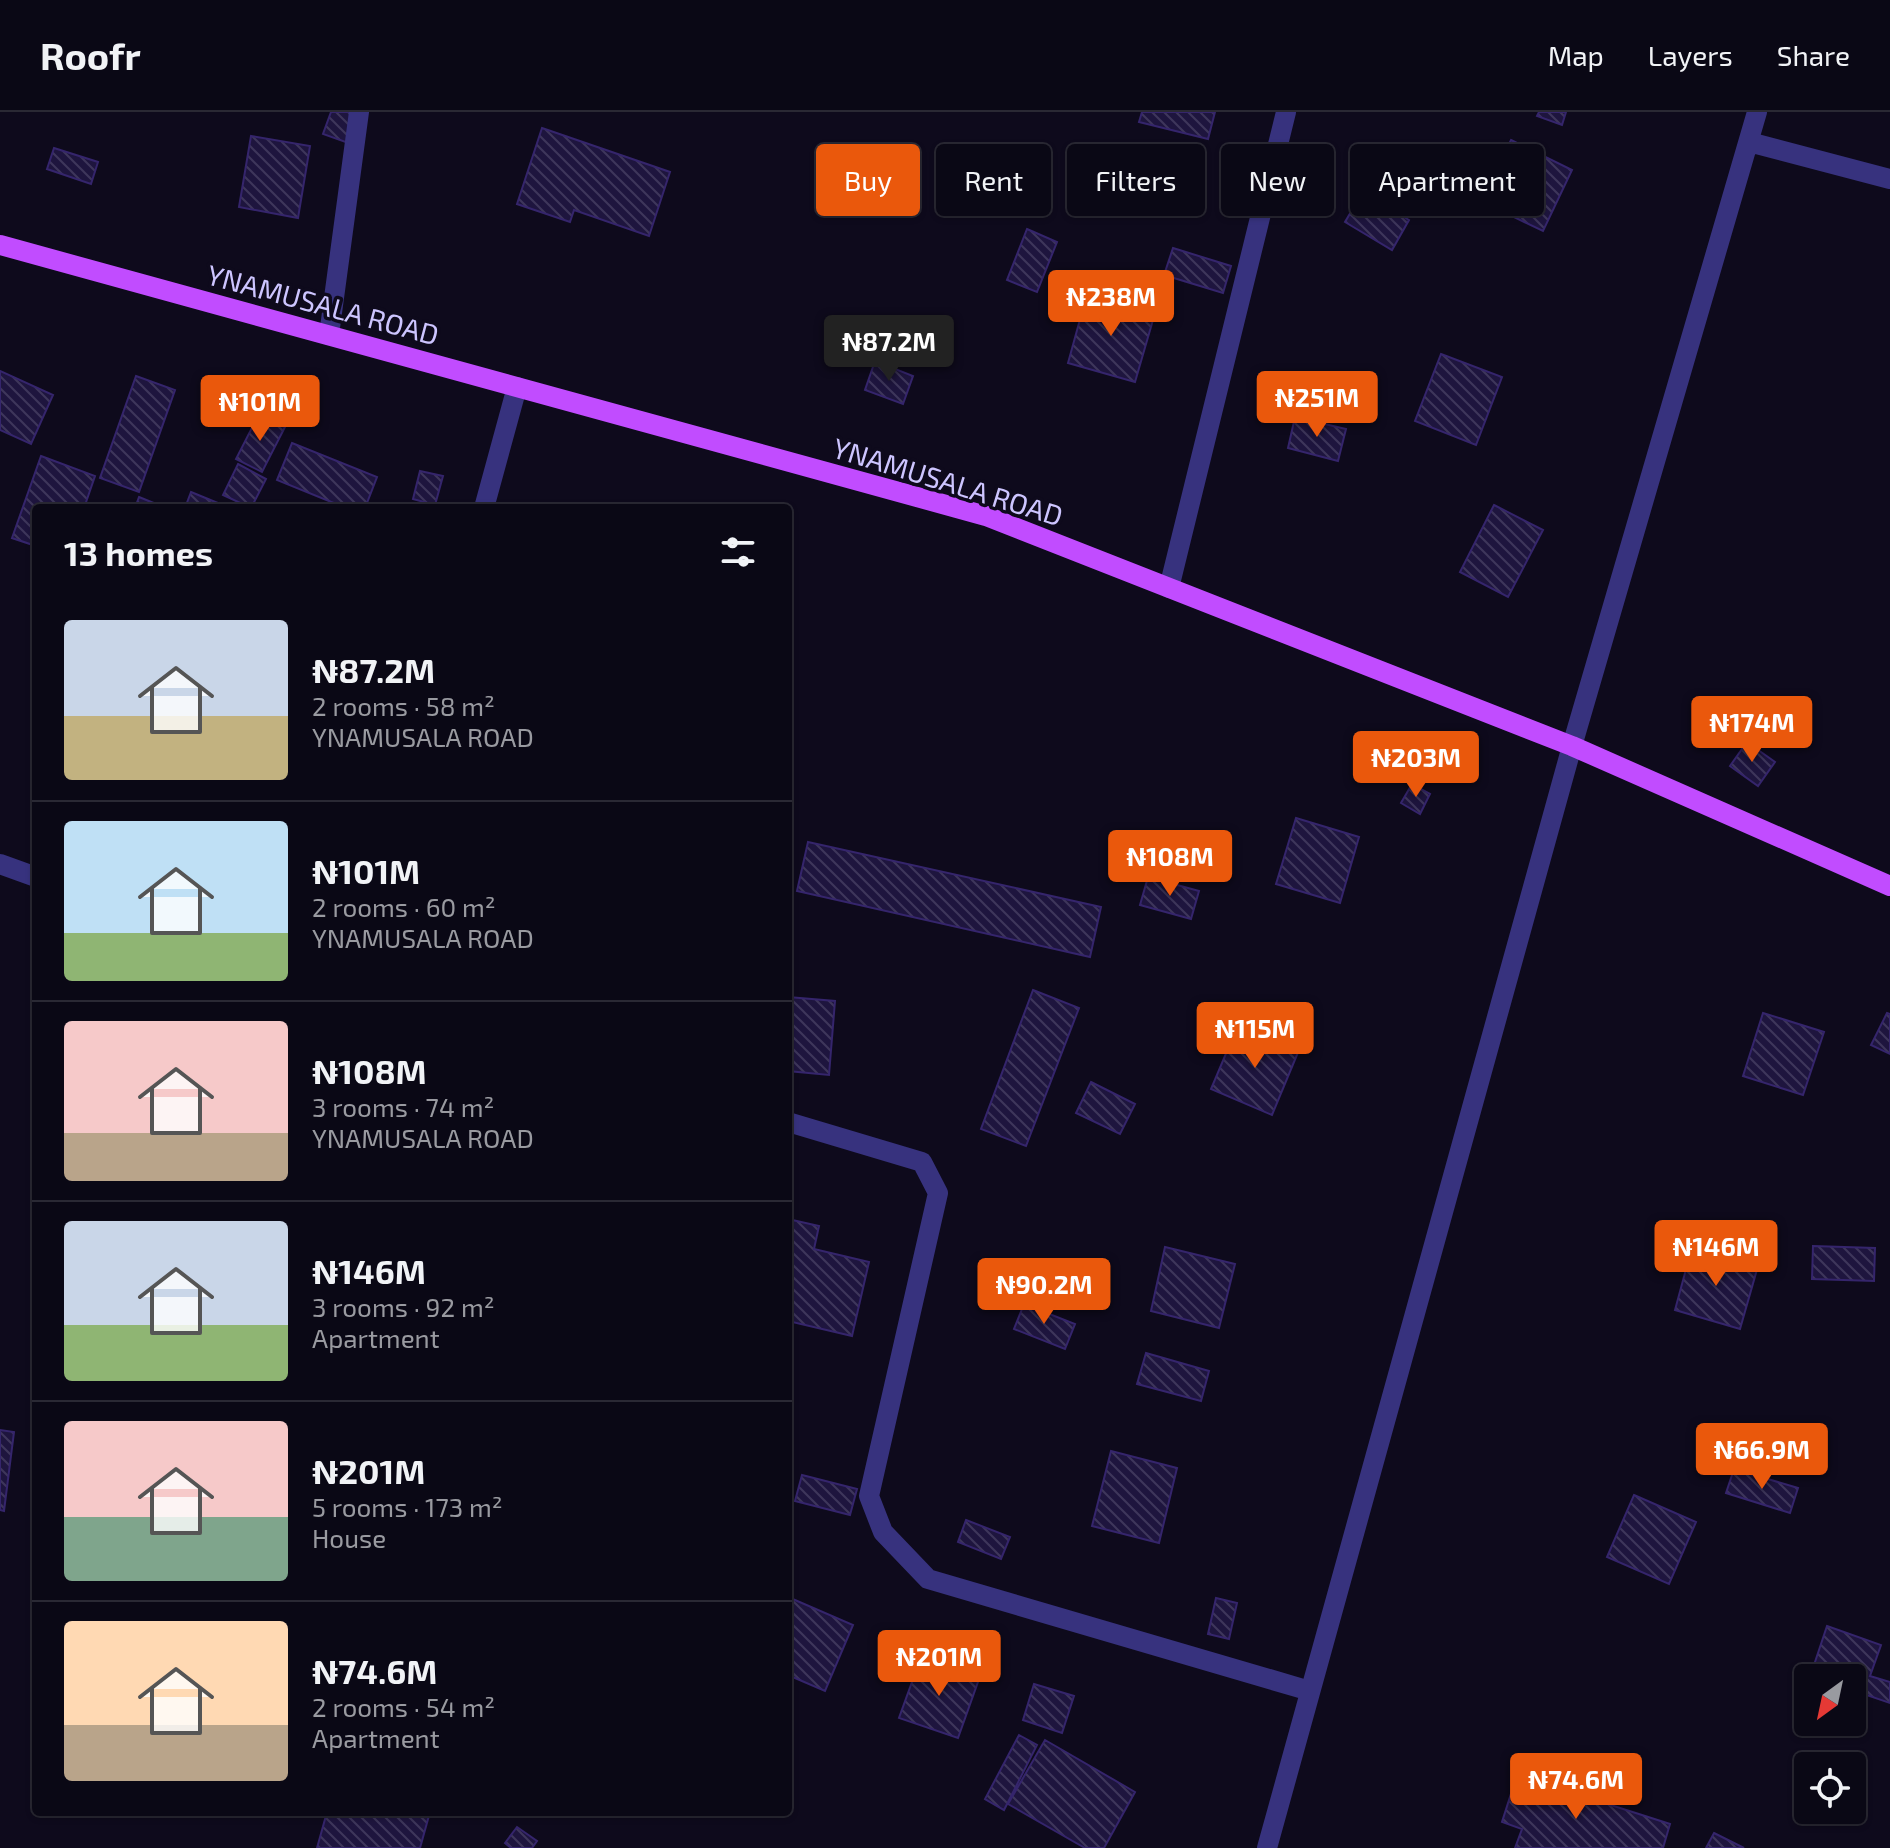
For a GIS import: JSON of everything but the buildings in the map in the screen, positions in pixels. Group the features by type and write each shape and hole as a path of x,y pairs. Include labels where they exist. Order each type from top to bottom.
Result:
{"main road":[{"name":"YNAMUSALA ROAD","path":"0,245 986,516 1572,746 1890,886"}],"street":[{"path":"329,335 359,112"},
{"path":"1169,588 1286,112"},
{"path":"1267,1848 1572,746 1757,112"},
{"path":"1749,142 1890,179"},
{"path":"485,504 517,387"},
{"path":"0,864 32,876"},
{"path":"792,1123 922,1162 938,1193 869,1496 883,1532 928,1579 1310,1691"}]}
